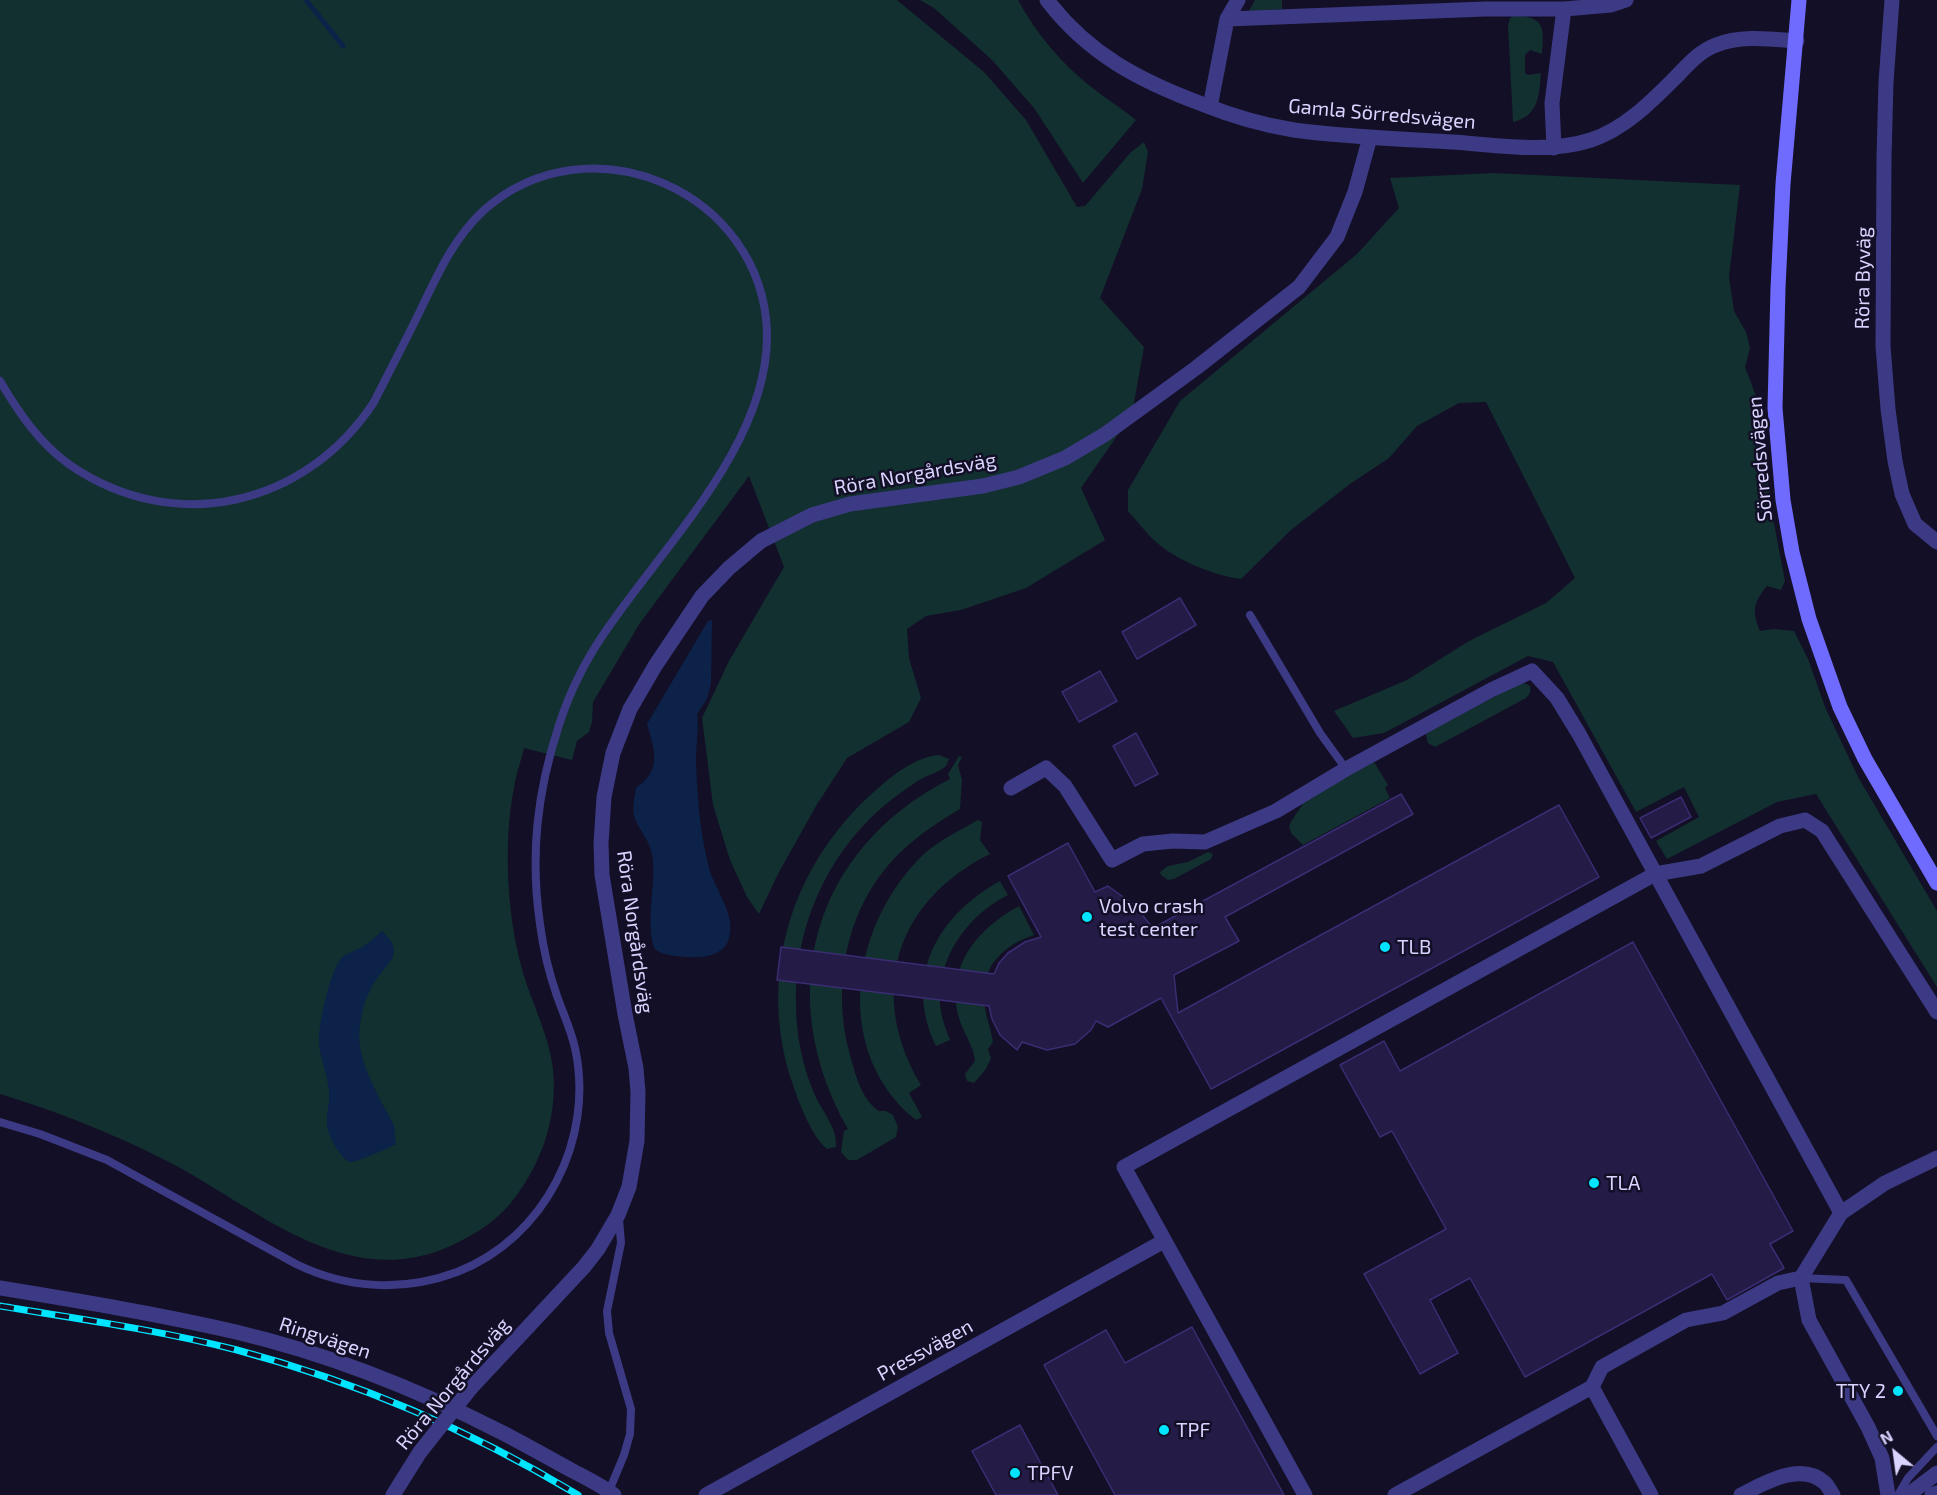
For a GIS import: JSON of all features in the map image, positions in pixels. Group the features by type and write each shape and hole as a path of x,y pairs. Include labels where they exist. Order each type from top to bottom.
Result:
{"street":[{"name":"Gamla Sörredsvägen","path":"1047,0 1070,26 1111,61 1156,86 1245,120 1294,130 1370,137 1554,148 1591,140 1621,126 1657,97 1695,58 1714,45 1735,40 1797,41"},
{"path":"1210,107 1227,19 1238,0"},
{"path":"1227,19 1485,9 1564,9 1611,5 1626,0"},
{"name":"Sörredsvägen","path":"1799,0 1783,184 1778,288 1775,408 1783,500 1799,582 1809,619 1840,707 1865,759 1937,883"},
{"name":"Röra Byväg","path":"1892,0 1886,82 1884,158 1883,346 1887,399 1902,494 1915,524 1937,542"},
{"path":"1554,148 1552,103 1564,9"},
{"name":"Röra Norgårdsväg","path":"393,1495 420,1452 470,1389 584,1267 598,1249 618,1215 633,1169 637,1141 638,1092 636,1068 602,875 601,843 604,797 612,753 630,709 655,666 702,596 760,541 812,515 850,504 983,486 1019,477 1065,458 1104,435 1196,368 1299,287 1337,237 1355,192 1370,137"},
{"path":"1011,788 1047,768 1065,786 1112,860 1143,844 1173,841 1205,842 1276,811 1346,769 1491,690 1532,671 1557,698 1579,734 1841,1213"},
{"path":"1305,1495 1124,1167 1655,874 1701,866 1780,826 1805,820 1822,831 1937,1012"},
{"path":"1888,1495 1882,1458 1868,1427 1809,1320 1801,1278 1841,1213 1885,1183 1937,1158"},
{"name":"Pressvägen","path":"706,1495 1164,1241"},
{"path":"1395,1495 1592,1388 1602,1367 1686,1320 1723,1313 1778,1283 1801,1278"},
{"name":"Ringvägen","path":"0,1288 164,1316 239,1333 307,1352 398,1384 455,1409 524,1443 612,1493"},
{"path":"1592,1388 1651,1495"},
{"path":"1908,1495 1937,1473"},
{"path":"1741,1495 1777,1476 1807,1474 1825,1483 1833,1495"},
{"path":"1932,1495 1937,1493"}],"lane":[{"path":"0,381 24,419 46,444 71,465 107,486 159,501 197,504 245,498 270,490 308,471 324,459 363,418 391,369 446,260 462,234 481,213 499,199 533,180 564,171 590,168 618,170 654,178 685,193 713,214 737,243 753,271 766,324 765,361 759,391 732,453 692,516 591,654 569,697 550,754 540,794 535,876 545,953 576,1051 579,1107 572,1144 560,1176 525,1226 512,1239 486,1257 446,1276 404,1285 367,1285 346,1282 296,1264 107,1160 40,1134 0,1122"},
{"path":"1250,615 1320,733 1346,769"},
{"path":"612,1493 630,1434 631,1417 631,1409 609,1333 607,1311 621,1243 618,1215"},
{"path":"1801,1278 1846,1280 1937,1436"},
{"path":"1898,1495 1908,1478 1937,1447"}],"green space":[{"path":"0,0 897,0 984,72 1026,120 1077,207 1085,206 1131,152 1144,142 1148,152 1142,189 1100,298 1144,347 1132,414 1081,488 1105,540 1026,588 961,610 926,616 907,629 909,658 921,698 909,722 847,758 816,806 778,874 759,914 747,897 730,860 713,805 702,718 729,661 784,567 749,476 640,623 593,702 589,732 577,741 572,760 524,748 515,783 508,832 508,879 513,926 522,969 551,1056 553,1105 539,1158 510,1204 478,1231 441,1250 404,1259 367,1258 333,1250 299,1237 169,1162 128,1142 44,1108 0,1094"},
{"path":"920,0 1018,0 1041,36 1069,68 1136,120 1083,183 1034,108 992,60 934,8"},
{"path":"1255,0 1282,0 1282,9 1249,11"},
{"path":"1514,16 1532,18 1537,21 1543,37 1542,54 1530,50 1525,55 1525,73 1528,75 1541,73 1536,104 1528,115 1513,122 1508,25 1510,18"},
{"path":"1493,173 1740,185 1729,277 1734,311 1746,332 1750,348 1745,367 1759,404 1771,508 1785,581 1781,590 1767,586 1755,607 1756,618 1760,631 1773,629 1794,631 1808,659 1825,707 1858,777 1937,911 1937,987 1816,794 1777,802 1667,859 1656,841 1699,817 1684,787 1636,812 1553,662 1528,656 1384,733 1353,738 1334,711 1407,680 1469,641 1546,603 1575,578 1486,402 1459,403 1417,426 1389,458 1350,484 1291,530 1241,579 1208,571 1164,549 1152,539 1128,511 1128,490 1180,401 1357,254 1399,208 1390,178"},
{"path":"1523,683 1529,685 1530,689 1526,698 1435,747 1428,743 1427,733"},
{"path":"939,755 949,759 945,767 921,779 891,800 850,842 833,866 820,891 801,946 797,975 797,1027 800,1049 810,1082 836,1140 836,1147 827,1149 821,1144 802,1110 782,1044 778,1004 781,964 789,925 803,887 822,852 847,819 897,773 921,759"},
{"path":"959,756 962,757 958,765 962,780 960,809 917,838 885,869 869,892 857,917 849,942 842,997 844,1024 851,1059 867,1100 879,1111 886,1111 893,1115 898,1127 896,1137 857,1160 848,1160 841,1152 844,1131 848,1129 825,1078 812,1028 810,978 819,930 837,885 865,844 903,809 950,779 948,774"},
{"path":"1374,762 1388,785 1385,788 1390,798 1303,845 1291,833 1289,826 1307,798"},
{"path":"978,820 982,822 980,840 990,854 958,874 932,897 912,924 900,953 894,984 896,1017 905,1051 921,1085 909,1093 922,1117 916,1120 898,1104 877,1073 866,1042 860,1010 862,978 868,946 880,915 896,886 917,861 946,838"},
{"path":"1208,852 1213,854 1211,859 1174,879 1168,880 1161,875 1160,872 1168,866 1188,862"},
{"path":"1000,881 1008,895 993,903 968,926 950,954 940,987 940,1004 943,1022 950,1040 936,1046 927,1021 923,996 925,973 932,951 943,930 959,912 978,895"},
{"path":"1019,906 1034,935 1004,951 986,977 984,1001 993,1042 988,1049 991,1058 986,1069 974,1083 967,1081 965,1074 975,1061 973,1050 959,1018 956,999 961,966 968,951 978,938 1004,915"}],"water":[{"path":"712,620 711,683 707,699 697,714 697,787 701,827 709,868 728,913 730,932 725,946 716,953 699,957 675,956 661,953 654,948 651,925 652,854 634,816 633,809 636,788 650,774 653,767 654,751 647,724 708,621"},
{"path":"382,931 393,945 393,957 376,980 366,999 359,1030 364,1063 394,1126 396,1144 366,1158 350,1162 338,1151 328,1128 329,1092 319,1043 320,1025 328,990 340,960 367,944"}],"building":[{"path":"1180,598 1196,625 1137,659 1122,632"},
{"path":"1100,671 1117,701 1079,722 1062,692"},
{"path":"1136,733 1158,774 1135,786 1113,746"},
{"path":"1401,794 1413,814 1225,917 1239,941 1174,975 1178,1013 1559,805 1599,877 1211,1089 1161,998 1108,1027 1096,1021 1091,1030 1075,1044 1047,1050 1022,1042 1017,1050 1000,1035 992,1019 989,1006 777,980 781,947 994,974 999,963 1008,953 1025,942 1041,937 1008,876 1068,843 1095,892 1108,886 1133,904 1153,928"},
{"path":"1681,797 1691,817 1651,838 1640,818"},
{"name":"TLA","path":"1633,942 1793,1231 1770,1244 1784,1268 1727,1300 1712,1274 1525,1377 1470,1278 1430,1300 1458,1353 1420,1374 1364,1274 1446,1229 1392,1131 1380,1137 1340,1065 1384,1041 1400,1071"},
{"name":"TPF","path":"1192,1327 1284,1495 1115,1495 1044,1365 1106,1330 1125,1363"},
{"name":"TPFV","path":"1020,1425 1058,1495 996,1495 972,1451"}],"waterway":[{"path":"306,0 343,46"}],"railway":[{"path":"0,1306 119,1325 208,1343 326,1377 413,1410 455,1429 578,1495"}],"place":[{"name":"Volvo crash test center","path":"1087,917"},
{"name":"TLB","path":"1385,947"},
{"name":"TLA","path":"1594,1183"},
{"name":"TTY 2","path":"1898,1391"},
{"name":"TPF","path":"1164,1430"},
{"name":"TPFV","path":"1015,1473"}]}
